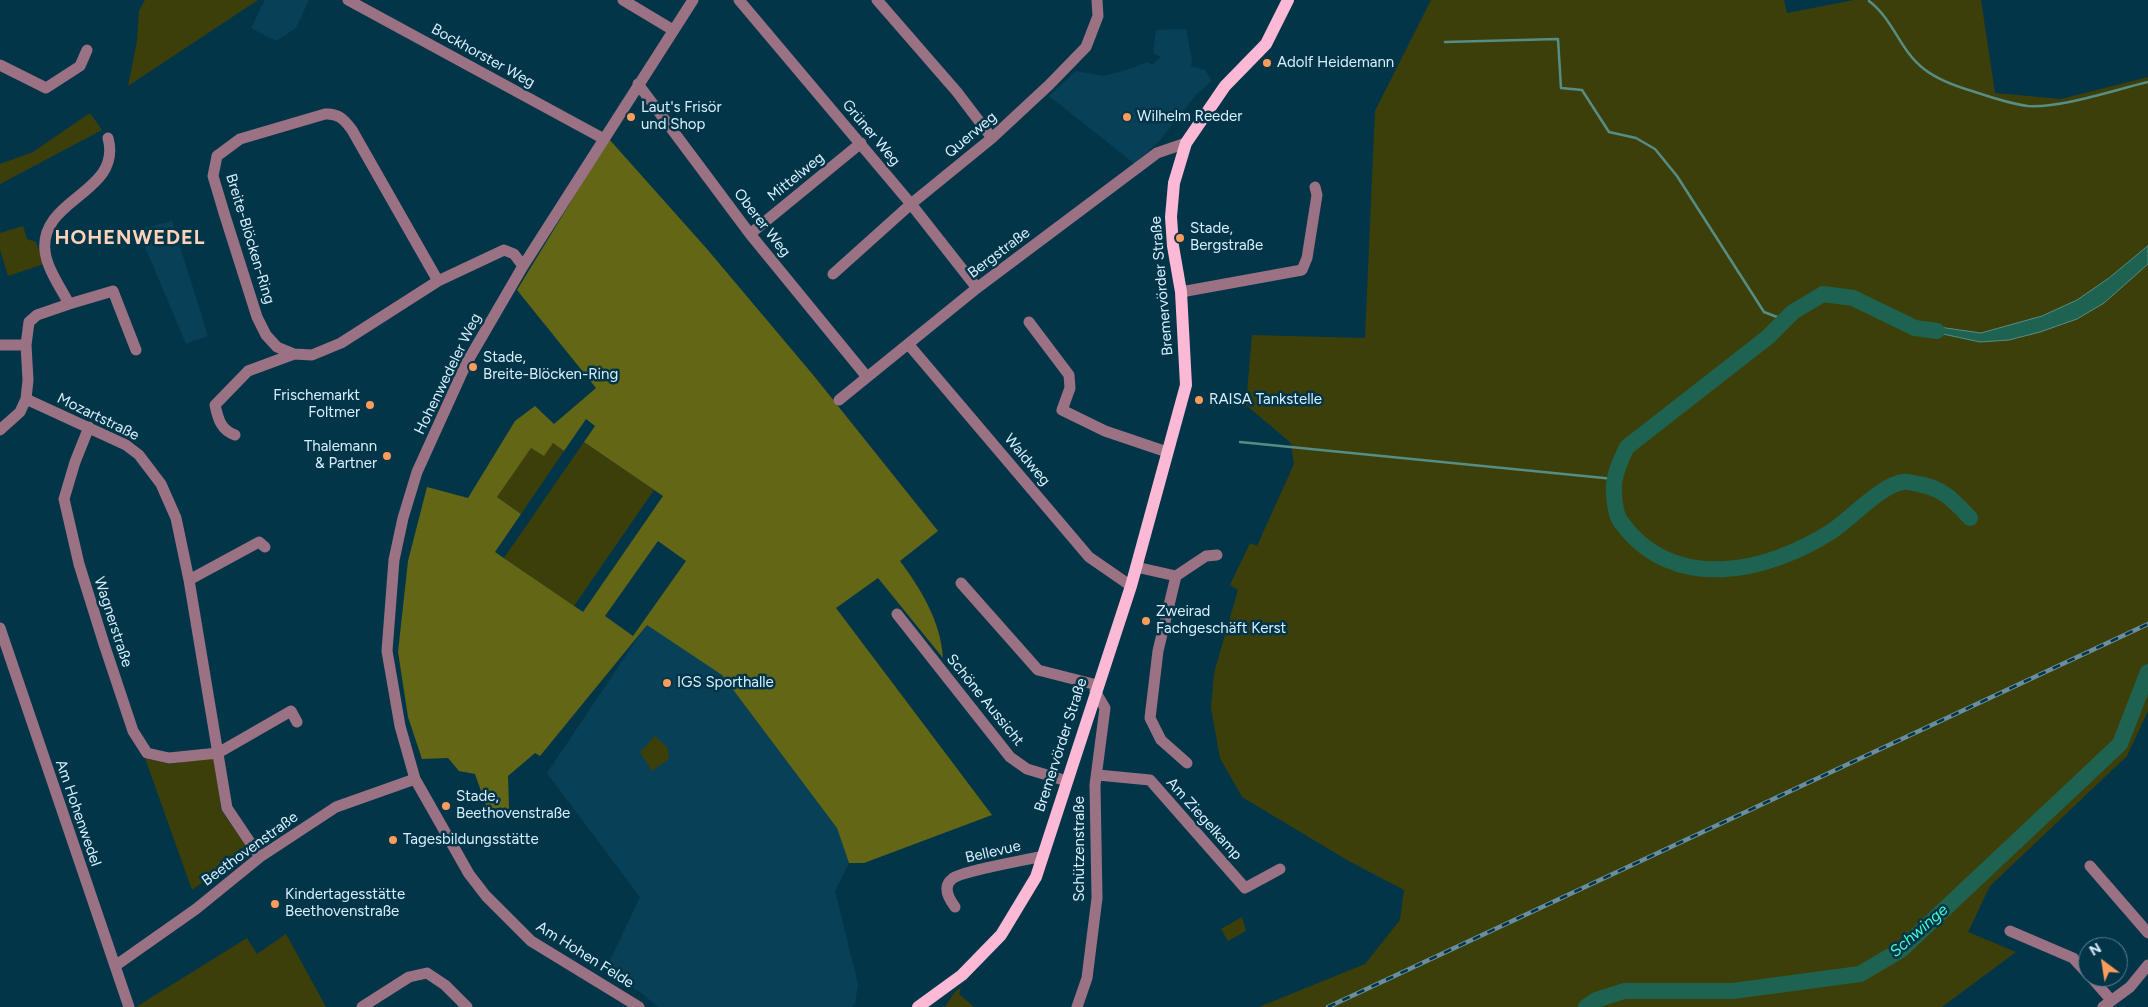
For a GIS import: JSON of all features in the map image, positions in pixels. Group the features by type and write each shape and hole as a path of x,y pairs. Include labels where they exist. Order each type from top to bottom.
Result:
{"main road":[{"name":"Bremervörder Straße","path":"918,1007 962,975 1001,936 1036,877 1096,688 1131,586 1186,385 1185,328 1170,217 1174,183 1186,143 1225,86 1266,44 1288,0"}],"street":[{"name":"Bockhorster Weg","path":"348,0 604,139"},
{"path":"623,0 673,30"},
{"name":"Hohenwedeler Weg","path":"415,779 400,726 387,651 394,560 403,518 417,472 466,364 523,266 693,0"},
{"name":"Grüner Weg","path":"739,0 861,143 977,288"},
{"path":"877,0 957,92 992,138"},
{"name":"Querweg","path":"832,274 911,204 992,138 1049,85 1086,47 1098,16 1097,0"},
{"path":"0,65 46,88 80,66 87,50"},
{"name":"Oberer Weg","path":"638,84 750,234 867,377"},
{"name":"Breite-Blöcken-Ring","path":"294,354 277,347 266,335 257,317 213,176 217,156 240,139 324,114 335,113 345,120 438,281"},
{"path":"69,304 47,260 46,240 53,222 62,210 90,189 110,163 112,151 108,138"},
{"name":"Mittelweg","path":"750,234 861,143"},
{"name":"Bergstraße","path":"839,400 977,288 1156,153 1186,143"},
{"path":"1181,292 1302,270 1307,258 1317,195 1315,186"},
{"path":"235,435 226,432 218,419 214,405 248,372 294,354 312,355 341,343 438,281 504,250 514,254 523,266"},
{"path":"0,430 20,412 26,399 28,380 26,345 29,322 37,315 113,291 136,350"},
{"path":"1029,322 1069,375 1070,388 1062,410 1105,432 1167,452"},
{"name":"Waldweg","path":"909,344 1089,556 1131,586"},
{"path":"0,345 26,345"},
{"name":"Mozartstraße","path":"26,399 126,445 140,454 162,484 176,518 189,580 227,808 260,857"},
{"name":"Wagnerstraße","path":"89,427 75,462 64,499 79,564 133,731 147,753 169,758 218,753"},
{"path":"189,580 260,542 265,547"},
{"path":"1187,762 1161,740 1150,718 1158,651 1176,576 1206,556 1217,555"},
{"path":"1136,567 1176,576"},
{"path":"961,583 1038,670 1096,688"},
{"name":"Schöne Aussicht","path":"897,614 1010,757 1027,769 1067,781"},
{"name":"Am Hohenwedel","path":"0,628 129,1007"},
{"name":"Schützenstraße","path":"1077,1007 1087,978 1097,898 1095,785 1098,775 1105,708 1096,688"},
{"path":"218,753 292,710 297,722"},
{"name":"Am Ziegelkamp","path":"1098,775 1150,780 1245,888 1280,869"},
{"name":"Beethovenstraße","path":"115,966 196,909 260,857 336,807 415,779"},
{"name":"Am Hohen Felde","path":"415,779 460,859 492,902 531,941 639,1007"},
{"name":"Bellevue","path":"955,907 948,896 947,887 952,879 966,873 1043,856"},
{"path":"2090,866 2148,933"},
{"path":"2010,931 2073,958 2078,963"},
{"path":"2097,987 2107,1003 2130,987 2148,965"},
{"path":"362,1007 409,977 427,974 445,985 467,1007"}],"shaded area":[{"path":"145,0 258,0 128,86 137,41 139,11"},
{"path":"265,0 309,0 296,28 276,41 251,28"},
{"path":"1431,0 1784,0 1787,13 1854,0 1981,0 1995,93 2061,99 2148,77 2148,246 2109,278 2077,300 2042,316 1981,333 1918,324 1863,303 1916,328 1980,342 2104,303 2148,264 2148,711 2127,756 1990,886 1968,932 2016,952 1942,1007 1259,1007 1365,964 1400,920 1404,890 1347,860 1242,797 1220,758 1211,708 1214,673 1238,590 1230,585 1250,543 1257,546 1294,464 1291,443 1246,405 1252,335 1365,338 1375,111"},
{"name":"Wilhelm Reeder","path":"1186,29 1192,60 1191,66 1205,70 1212,81 1196,95 1161,139 1135,164 1049,96 1076,71 1104,76 1148,62 1152,65 1161,57 1153,53 1156,30"},
{"path":"90,113 102,130 0,184 0,164 33,152"},
{"path":"609,139 707,249 814,376 938,531 900,561 929,606 938,632 943,658 878,578 836,608 992,815 864,863 849,863 837,828 722,675 647,625 540,756 535,753 508,776 509,809 487,808 475,774 459,771 448,758 422,759 408,717 398,652 408,561 427,487 468,498 515,421 535,406 554,424 596,388 517,290","holes":["586,419 595,426 584,442 663,496 583,612 495,552 521,514 497,497 531,448 544,456 553,443 564,451","658,541 686,561 633,636 605,616"]},
{"path":"172,221 208,336 186,344 138,230"},
{"path":"23,226 27,239 36,242 44,264 8,276 0,250 0,233"},
{"path":"2148,246 2148,264 2104,303 2077,319 2040,332 2009,340 1980,342 1915,328 1853,298 1918,324 1981,333 2042,316 2077,300 2109,278"},
{"path":"584,442 654,490 574,606 504,558"},
{"path":"553,443 564,451 521,514 497,497 531,447"},
{"path":"647,624 722,675 837,828 849,863 835,891 858,984 855,1004 852,1007 658,1007 644,995 605,971 640,897 547,773"},
{"path":"655,736 668,748 669,759 652,771 640,752"},
{"path":"215,757 221,810 248,848 192,890 145,758 169,764"},
{"path":"1242,917 1246,931 1228,941 1221,929"},
{"path":"286,934 326,1007 136,1007 247,938 257,954"},
{"path":"961,987 959,994 974,1007 945,1007 954,993"}],"waterway":[{"path":"1869,1 1885,17 1909,53 1924,69 1959,87 2000,100 2014,104 2042,106 2088,98 2148,82"},
{"path":"1445,42 1558,39 1561,88 1582,90 1609,132 1636,138 1655,149 1677,176 1764,312 1785,320"},
{"path":"1937,331 1915,328 1853,298 1823,294 1793,312 1768,337 1627,447 1614,482 1616,509 1621,522 1642,545 1667,560 1693,568 1722,569 1750,566 1806,546 1839,526 1876,495 1895,484 1903,482 1934,488 1953,500 1970,518"},
{"path":"1240,442 1614,479"},
{"name":"Schwinge","path":"1586,1007 1596,1000 1624,991 1733,991 1860,974 1901,950 2120,744 2148,672"}],"railway":[{"path":"1328,1007 2148,624"}],"place":[{"name":"Adolf Heidemann","path":"1267,63"},
{"name":"Laut's Frisör und Shop","path":"631,117"},
{"name":"Wilhelm Reeder","path":"1127,117"},
{"name":"Stade, Bergstraße","path":"1180,238"},
{"name":"Stade, Breite-Blöcken-Ring","path":"473,367"},
{"name":"RAISA Tankstelle","path":"1199,400"},
{"name":"Frischemarkt Foltmer","path":"370,405"},
{"name":"Thalemann & Partner","path":"387,456"},
{"name":"Zweirad Fachgeschäft Kerst","path":"1146,621"},
{"name":"IGS Sporthalle","path":"667,683"},
{"name":"Stade, Beethovenstraße","path":"446,806"},
{"name":"Tagesbildungsstätte","path":"393,840"},
{"name":"Kindertagesstätte Beethovenstraße","path":"275,904"}],"district":[{"name":"HOHENWEDEL","path":"130,238"}]}
